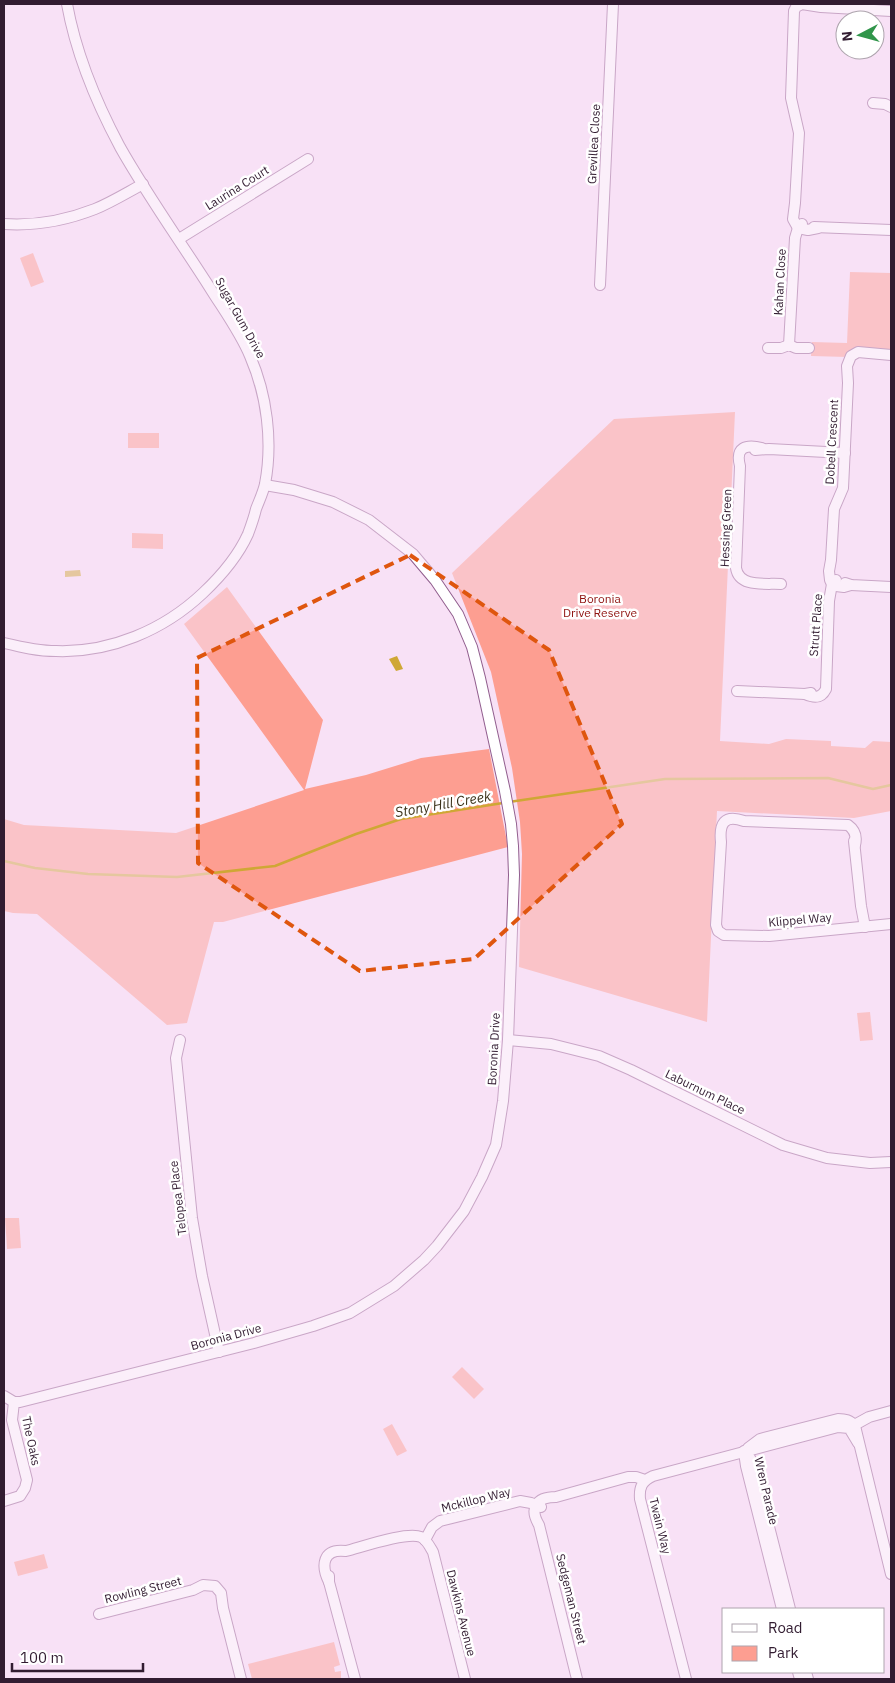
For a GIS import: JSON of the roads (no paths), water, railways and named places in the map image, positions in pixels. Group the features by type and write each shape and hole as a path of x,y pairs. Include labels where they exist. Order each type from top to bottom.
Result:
{"street":[{"name":"Sugar Gum Drive","path":"4,643 58,652 94,648 142,634 162,624 190,605 212,585 231,561 247,536 265,485 268,440 267,415 260,383 249,354 120,147 94,93 81,58 67,4"},
{"name":"Grevillea Close","path":"600,285 613,4"},
{"path":"891,11 838,6 802,6 794,30 791,98 799,133 795,203 800,225 818,228 891,230"},
{"path":"874,103 886,104 891,107"},
{"name":"Laurina Court","path":"179,239 308,159"},
{"path":"4,224 14,225 57,220 95,209 143,184"},
{"name":"Kahan Close","path":"789,345 795,238 800,225"},
{"path":"768,348 781,348 789,345 796,348 808,348"},
{"name":"Dobell Crescent","path":"834,582 831,560 834,509 843,488 848,383 853,361 871,354 891,355"},
{"name":"Hessing Green","path":"781,584 750,582 742,579 736,573 740,466 745,454 762,448 845,453"},
{"name":"Boronia Drive","path":"14,1402 219,1352 313,1326 350,1313 394,1286 424,1260 451,1229 464,1211 496,1145 503,1100 508,1040 514,875 511,824 505,791 472,647 458,614 435,580 413,554 369,520 333,502 294,490 265,485"},
{"path":"834,582 851,585 891,587"},
{"name":"Strutt Place","path":"737,691 805,694 818,690 823,684 826,674 829,601 834,582"},
{"name":"Klippel Way","path":"863,927 855,846 850,832 834,826 730,819 721,826 718,914 721,926 724,929 741,935 769,936 863,927 891,924"},
{"name":"Telopea Place","path":"180,1040 176,1058 192,1218 202,1276 219,1352"},
{"name":"Laburnum Place","path":"508,1040 552,1044 599,1056 783,1145 827,1158 870,1163 891,1162"},
{"path":"4,1396 14,1402"},
{"name":"The Oaks","path":"4,1501 20,1496 25,1488 26,1480 12,1420 14,1402"},
{"path":"852,1427 869,1417 891,1411"},
{"path":"539,1506 544,1498 556,1497 620,1480 643,1483 653,1476 732,1456 744,1451 760,1439 838,1419 851,1422 891,1574"},
{"name":"Wren Parade","path":"744,1451 746,1466 782,1608"},
{"name":"Wren Parade","path":"744,1451 753,1464 790,1608"},
{"name":"Twain Way","path":"643,1483 640,1499 686,1679"},
{"name":"Mckillop Way","path":"426,1537 434,1525 440,1521 520,1501 539,1506"},
{"name":"Sedgeman Street","path":"539,1506 535,1516 539,1525 577,1679"},
{"path":"355,1679 329,1582 328,1569 331,1560 346,1551 404,1536 426,1537"},
{"name":"Dawkins Avenue","path":"426,1537 433,1552 465,1679"},
{"name":"Rowling Street","path":"99,1614 193,1590 211,1591 223,1608 241,1679"},
{"path":"350,1679 351,1667"}],"waterway":[{"name":"Stony Hill Creek","path":"509,802 665,779 828,778 873,789 891,785"},
{"name":"Stony Hill Creek","path":"4,861 35,868 88,874 177,877 275,866 356,834 401,819 503,803"}],"park label":[{"name":"Boronia Drive Reserve","path":"600,606"}]}
